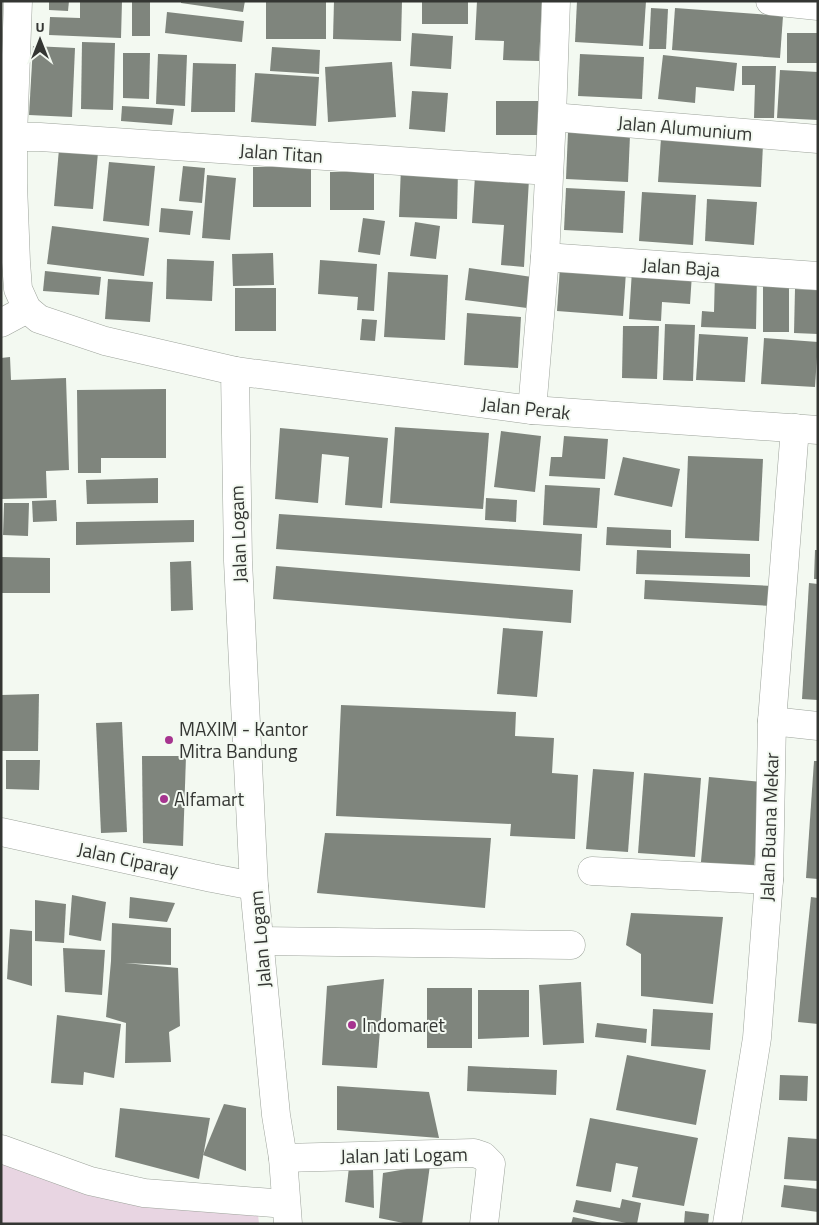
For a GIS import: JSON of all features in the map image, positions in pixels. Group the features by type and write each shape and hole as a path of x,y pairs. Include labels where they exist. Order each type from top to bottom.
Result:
{"street":[{"path":"18,1 13,137 7,184 18,289 27,309 39,319 105,341 235,372"},
{"path":"532,410 545,257 556,1"},
{"path":"770,1 818,6"},
{"name":"Jalan Alumunium","path":"552,117 818,140"},
{"name":"Jalan Titan","path":"13,137 549,170"},
{"name":"Jalan Baja","path":"545,257 818,276"},
{"path":"1,323 27,309"},
{"name":"Jalan Perak","path":"235,372 532,410 806,429"},
{"name":"Jalan Logam","path":"235,372 238,561 254,886 287,1214"},
{"name":"Jalan Buana Mekar","path":"727,1224 757,1038 769,880 772,721 806,429"},
{"path":"772,721 818,726"},
{"name":"Jalan Ciparay","path":"1,832 254,886"},
{"path":"592,871 769,880"},
{"path":"260,940 571,946"},
{"path":"1,1149 90,1181 144,1193 287,1214"},
{"name":"Jalan Jati Logam","path":"282,1158 474,1153 483,1156 491,1164 484,1224"}],"shaded area":[{"path":"1,1142 16,1154 257,1205 259,1224 1,1224"}],"building":[{"path":"49,1 69,1 68,11 49,10"},
{"path":"80,1 122,1 121,38 49,35 50,17 80,18"},
{"path":"132,1 150,1 150,36 132,36"},
{"path":"181,1 245,1 243,12 181,3"},
{"path":"266,1 326,1 326,39 266,39"},
{"path":"334,1 402,1 401,41 333,39"},
{"path":"422,1 468,1 468,24 422,24"},
{"path":"477,1 542,1 539,61 503,60 504,41 475,40"},
{"path":"577,1 646,1 643,46 575,42"},
{"path":"651,8 668,9 666,49 649,49"},
{"path":"675,8 783,16 780,58 672,50"},
{"path":"167,12 244,21 242,42 165,33"},
{"path":"412,33 453,36 451,69 410,66"},
{"path":"787,33 818,33 818,63 787,63"},
{"path":"82,42 115,43 113,110 81,109"},
{"path":"33,46 75,48 72,117 29,115"},
{"path":"272,47 320,50 319,74 270,71"},
{"path":"123,53 150,53 149,99 123,98"},
{"path":"158,54 187,55 185,106 156,104"},
{"path":"580,54 644,57 642,99 578,96"},
{"path":"663,55 737,63 734,91 696,87 695,103 658,99"},
{"path":"392,62 396,117 328,122 325,67"},
{"path":"193,63 236,64 235,112 191,112"},
{"path":"742,66 776,66 774,118 754,118 755,85 742,85"},
{"path":"780,70 818,72 818,120 777,118"},
{"path":"255,73 319,77 316,126 251,122"},
{"path":"412,91 448,93 445,132 409,129"},
{"path":"496,101 539,101 539,135 496,135"},
{"path":"122,106 174,109 172,125 121,121"},
{"path":"568,132 630,135 628,182 566,179"},
{"path":"661,138 763,144 761,187 658,182"},
{"path":"59,149 98,152 93,209 54,206"},
{"path":"109,162 155,166 149,226 103,221"},
{"path":"183,166 205,168 202,203 179,201"},
{"path":"253,167 311,167 311,207 253,207"},
{"path":"401,167 458,169 457,219 399,217"},
{"path":"330,172 374,172 374,210 330,210"},
{"path":"207,175 236,178 230,240 202,238"},
{"path":"475,176 529,179 524,267 501,265 504,225 472,223"},
{"path":"566,188 625,191 623,233 564,230"},
{"path":"642,192 696,195 693,245 639,241"},
{"path":"707,199 757,202 754,245 705,241"},
{"path":"161,208 193,211 190,235 159,232"},
{"path":"363,218 385,221 380,255 358,252"},
{"path":"415,222 440,226 436,259 410,256"},
{"path":"52,226 149,238 144,276 47,264"},
{"path":"273,253 274,285 233,286 232,254"},
{"path":"167,259 214,261 212,301 166,299"},
{"path":"320,260 377,264 374,311 357,310 358,297 318,294"},
{"path":"560,267 626,272 623,316 557,311"},
{"path":"469,268 532,277 527,308 465,300"},
{"path":"632,270 692,274 690,304 662,302 661,321 629,319"},
{"path":"45,271 101,277 99,295 43,291"},
{"path":"388,272 448,275 445,340 384,337"},
{"path":"715,273 757,275 756,329 701,327 702,311 714,312"},
{"path":"108,279 153,282 150,322 105,319"},
{"path":"763,280 789,280 789,332 763,332"},
{"path":"235,288 276,288 276,331 235,331"},
{"path":"795,289 818,290 818,334 794,333"},
{"path":"467,313 521,317 518,368 464,365"},
{"path":"362,319 377,320 375,341 360,340"},
{"path":"665,324 695,325 693,381 663,380"},
{"path":"623,326 659,326 657,379 622,378"},
{"path":"699,334 748,337 745,382 696,380"},
{"path":"764,338 818,342 815,387 761,384"},
{"path":"10,357 11,380 66,378 69,470 46,471 47,498 1,499 1,358"},
{"path":"166,389 166,458 101,458 101,473 78,473 77,390"},
{"path":"395,427 489,433 483,509 390,503"},
{"path":"280,428 388,438 382,508 345,505 349,457 322,454 318,503 275,499"},
{"path":"501,431 541,436 535,492 494,487"},
{"path":"564,436 608,439 605,479 549,476 551,457 562,457"},
{"path":"688,456 763,459 759,541 685,538"},
{"path":"623,457 680,469 672,507 614,495"},
{"path":"158,478 158,503 87,504 86,480"},
{"path":"545,485 600,488 597,528 543,525"},
{"path":"486,498 517,500 516,522 485,520"},
{"path":"56,500 57,521 33,522 32,501"},
{"path":"4,503 29,503 28,536 3,535"},
{"path":"279,514 582,534 580,571 276,549"},
{"path":"194,520 194,542 76,545 76,522"},
{"path":"607,527 671,530 671,548 606,545"},
{"path":"637,550 750,554 750,577 636,574"},
{"path":"815,550 818,550 818,579 814,579"},
{"path":"2,557 50,558 50,593 2,593"},
{"path":"191,561 193,610 171,611 170,562"},
{"path":"276,566 573,590 571,623 273,599"},
{"path":"645,580 773,586 773,606 644,599"},
{"path":"809,583 818,584 818,700 802,699"},
{"path":"503,628 543,631 537,697 497,694"},
{"path":"39,694 38,751 1,751 1,695"},
{"path":"341,705 516,712 515,736 554,738 552,773 578,775 575,839 510,836 511,824 336,816"},
{"path":"122,722 127,832 101,833 96,723"},
{"name":"Alfamart","path":"142,756 186,756 183,846 143,843"},
{"path":"6,760 40,760 39,790 6,789"},
{"path":"814,761 818,761 818,879 806,878"},
{"path":"593,769 634,772 628,852 586,849"},
{"path":"644,773 701,778 695,857 638,853"},
{"path":"709,777 762,782 753,877 700,872"},
{"path":"325,833 491,838 485,908 317,893"},
{"path":"72,895 106,902 101,941 69,935"},
{"path":"130,897 175,903 167,922 129,918"},
{"path":"811,897 818,898 818,1024 798,1022"},
{"path":"35,900 66,904 64,943 35,941"},
{"path":"631,913 723,917 713,1004 641,996 641,954 626,945"},
{"path":"112,923 171,928 171,965 125,963 178,968 180,1026 169,1032 171,1062 125,1063 126,1023 106,1017"},
{"path":"10,929 32,931 32,986 7,979"},
{"path":"63,948 105,950 102,995 65,992"},
{"name":"Indomaret","path":"384,979 377,1068 322,1065 327,986"},
{"path":"581,982 584,1043 543,1045 539,985"},
{"path":"427,988 472,988 472,1048 427,1048"},
{"path":"478,990 529,990 529,1037 478,1039"},
{"path":"653,1009 713,1013 710,1050 651,1046"},
{"path":"57,1015 121,1024 114,1078 84,1072 83,1085 51,1083"},
{"path":"597,1023 647,1029 646,1043 595,1037"},
{"path":"627,1055 706,1070 696,1125 616,1110"},
{"path":"468,1066 557,1070 556,1095 467,1091"},
{"path":"780,1075 808,1076 807,1101 779,1100"},
{"path":"337,1086 429,1092 439,1138 337,1130"},
{"path":"224,1104 246,1108 246,1171 203,1155"},
{"path":"120,1108 210,1118 199,1179 115,1157"},
{"path":"590,1118 698,1138 684,1206 632,1197 638,1167 616,1163 611,1192 576,1186"},
{"path":"788,1137 818,1139 818,1181 784,1179"},
{"path":"430,1165 422,1224 408,1224 379,1218 383,1173"},
{"path":"349,1167 373,1168 374,1208 345,1202"},
{"path":"784,1185 818,1189 818,1212 781,1207"},
{"path":"622,1199 641,1203 637,1224 573,1212 576,1200 620,1208"},
{"path":"685,1211 709,1214 708,1224 684,1224"},
{"path":"573,1217 602,1223 602,1224 571,1224"}],"place":[{"name":"MAXIM - Kantor Mitra Bandung","path":"169,740"},
{"name":"Alfamart","path":"164,799"},
{"name":"Indomaret","path":"352,1025"}]}
